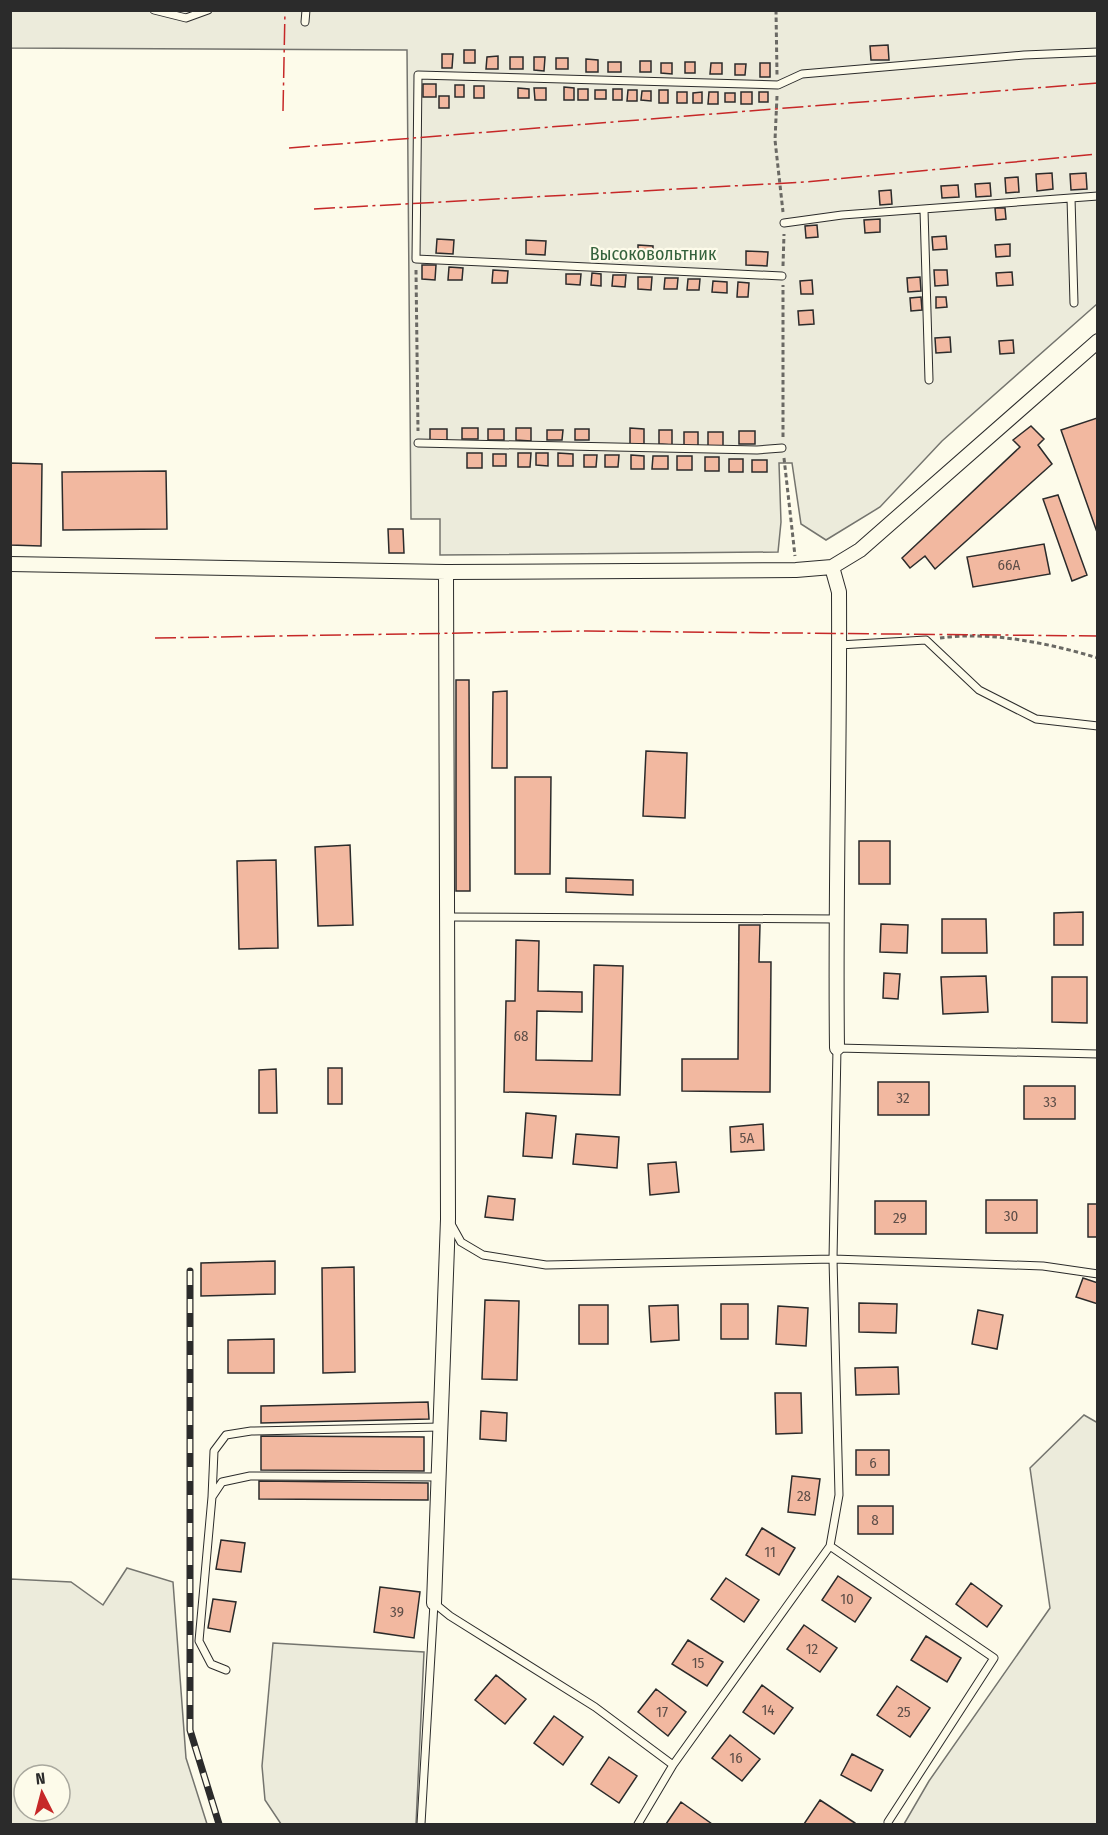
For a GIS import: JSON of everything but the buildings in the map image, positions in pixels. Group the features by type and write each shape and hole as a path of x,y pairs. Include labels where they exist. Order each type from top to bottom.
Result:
{"street":[{"path":"10,564 446,572 796,570 832,567 860,550 1098,341"},
{"path":"832,567 839,592 840,645 840,794 836,919 837,1048"},
{"path":"434,1603 448,1219 446,572"}],"lane":[{"path":"154,10 186,18 208,10"},
{"path":"305,22 306,10"},
{"path":"782,276 416,259 418,75 778,85 802,74 1024,55 1098,52"},
{"path":"784,223 842,214 1098,196"},
{"path":"1071,198 1074,303"},
{"path":"924,210 929,380"},
{"path":"418,443 757,450 782,448"},
{"path":"840,645 926,640 980,690 1036,719 1098,726"},
{"path":"447,916 836,919"},
{"path":"638,1824 673,1765 830,1546 839,1495 833,1259 837,1048 1098,1054"},
{"path":"448,1219 461,1242 483,1255 546,1265 833,1259 1043,1266 1098,1274"},
{"path":"226,1670 211,1664 199,1641 214,1451 226,1435 251,1431 440,1427"},
{"path":"212,1497 222,1482 250,1476 439,1477"},
{"path":"830,1546 994,1658 888,1822"},
{"path":"434,1603 450,1616 595,1707 673,1765"},
{"path":"421,1824 434,1603"}],"path":[{"path":"776,10 778,85 775,140 784,223 782,448 796,570"},
{"path":"416,259 418,443"},
{"path":"926,640 968,634 1062,647 1098,658"}],"green space":[{"name":"Высоковольтник","path":"11,10 1097,11 1097,304 942,441 880,507 826,540 801,524 792,463 779,463 781,522 778,552 440,555 440,519 411,519 407,50 11,48"},
{"path":"1084,1415 1098,1423 1097,1824 904,1824 929,1781 1050,1608 1030,1468"},
{"path":"127,1568 173,1582 186,1758 207,1824 11,1824 11,1579 71,1582 103,1605"},
{"path":"273,1643 424,1652 416,1824 281,1824 265,1800 262,1766"}],"railway":[{"path":"190,1271 190,1730 219,1824"}],"power":[{"path":"283,111 285,10"},
{"path":"289,148 1098,83"},
{"path":"314,209 805,182 1098,154"},
{"path":"155,638 587,631 1098,636"}]}
